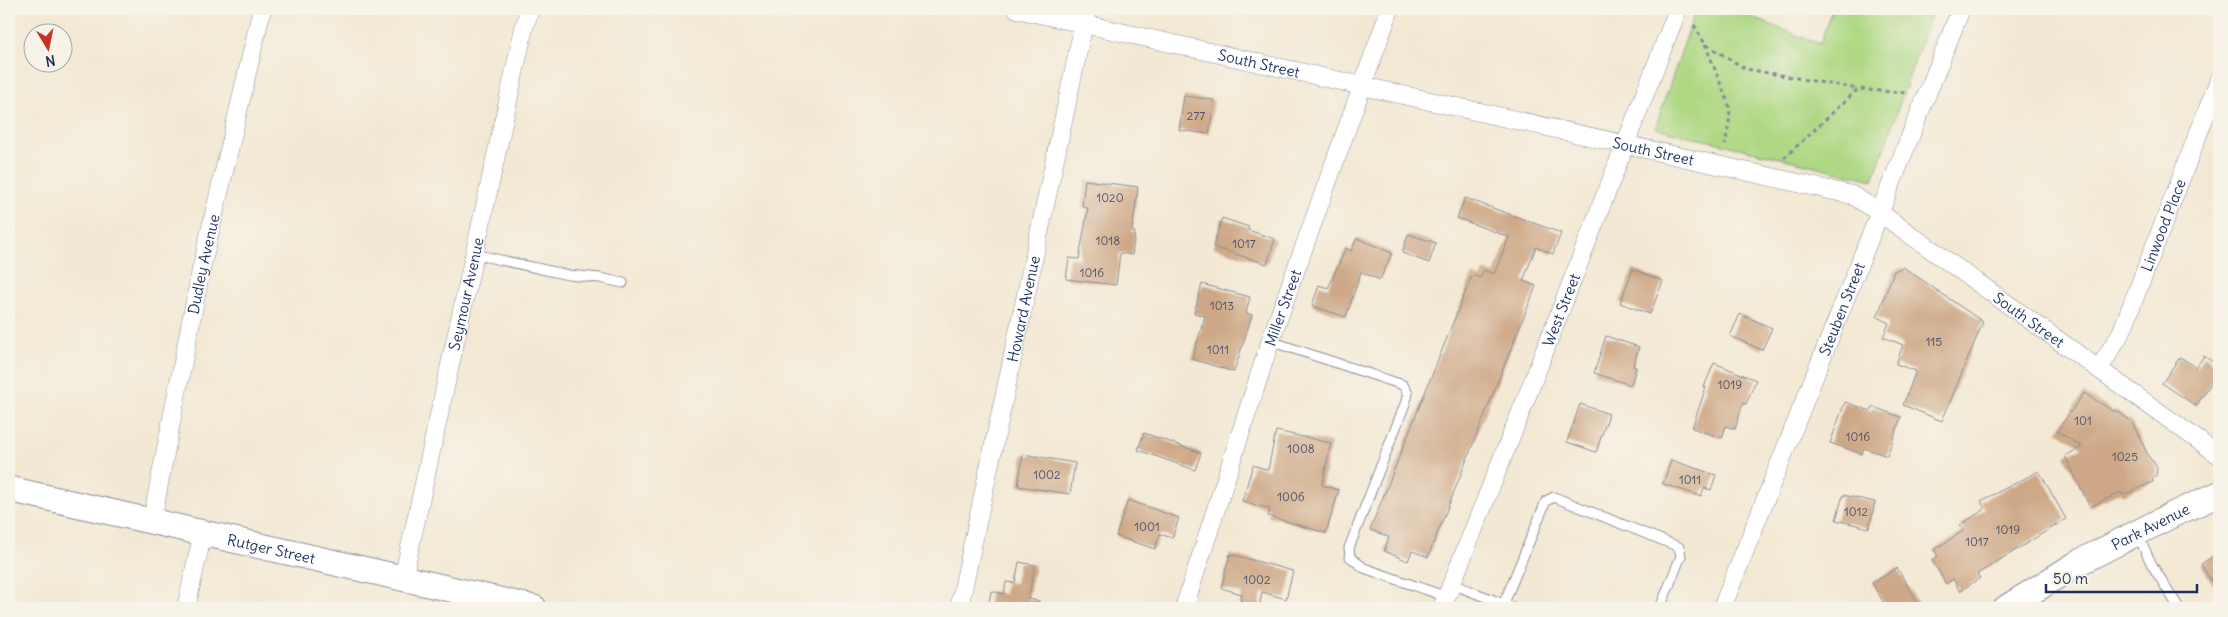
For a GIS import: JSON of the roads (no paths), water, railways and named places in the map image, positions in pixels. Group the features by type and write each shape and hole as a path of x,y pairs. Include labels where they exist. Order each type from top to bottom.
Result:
{"street":[{"name":"Dudley Avenue","path":"152,520 200,270 262,9"},
{"name":"Seymour Avenue","path":"403,579 524,28 530,9"},
{"name":"South Street","path":"1017,9 1086,16 1361,86 1852,195 2219,455"},
{"name":"Miller Street","path":"1184,608 1270,341 1390,9"},
{"name":"West Street","path":"1447,596 1526,400 1678,9"},
{"name":"Steuben Street","path":"1722,608 1962,9"},
{"name":"Howard Avenue","path":"959,608 1086,16"},
{"name":"Linwood Place","path":"2099,369 2120,333 2219,80"},
{"name":"Rutger Street","path":"9,489 534,608"},
{"name":"Park Avenue","path":"2006,608 2078,563 2219,494"},
{"path":"186,608 203,532"}],"lane":[{"path":"474,254 568,275 600,278 623,283"},
{"path":"1270,341 1403,385 1408,394 1349,548 1350,557 1364,568 1447,596 1514,608"},
{"path":"1503,606 1546,501 1554,497 1679,547 1681,556 1660,608"},
{"path":"2137,533 2152,565 2179,608"}]}
